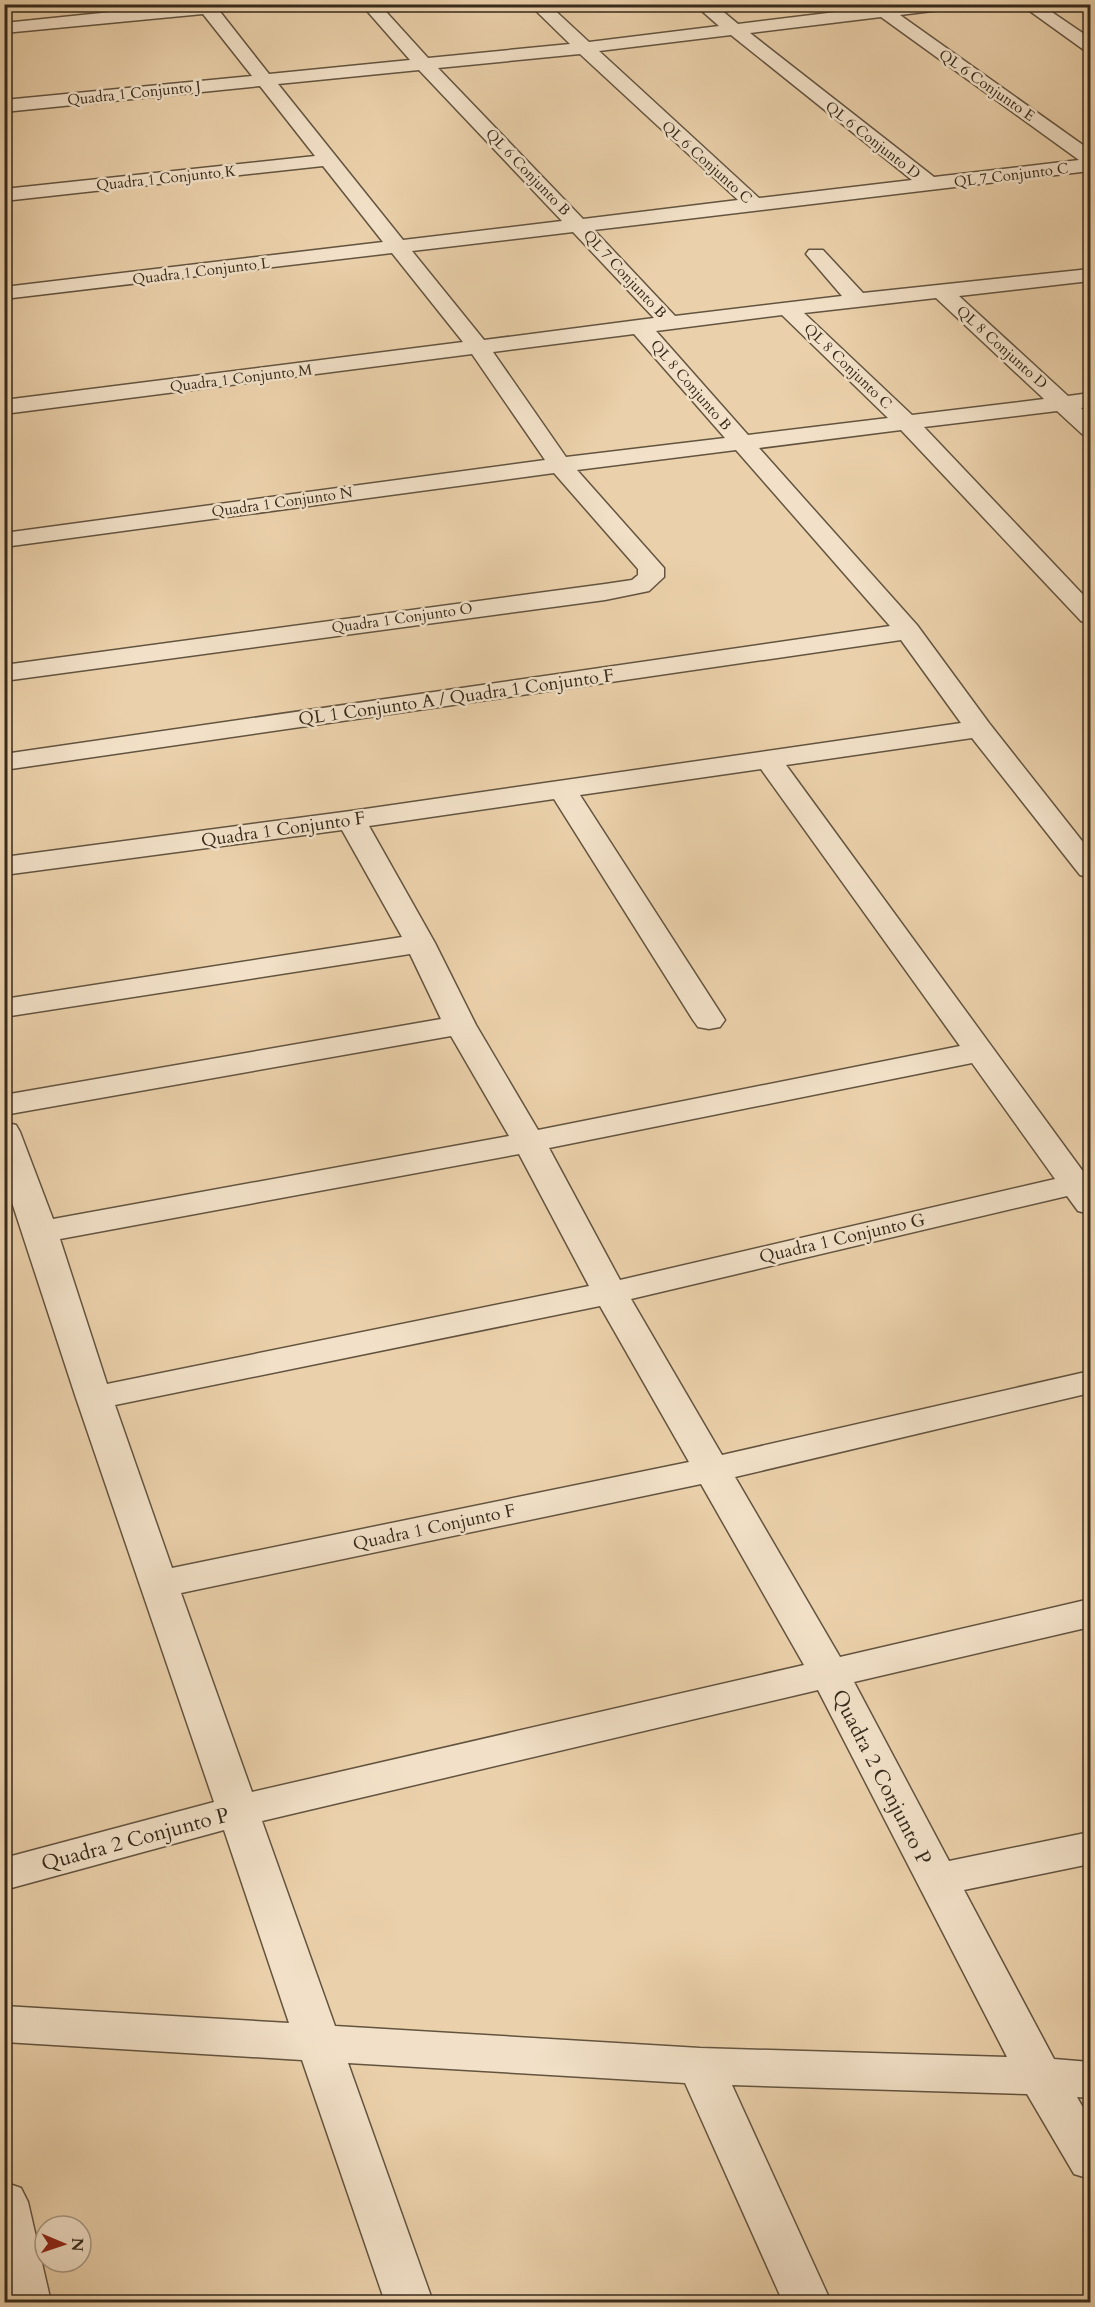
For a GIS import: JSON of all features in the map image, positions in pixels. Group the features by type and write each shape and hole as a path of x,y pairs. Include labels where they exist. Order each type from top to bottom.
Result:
{"street":[{"name":"QL 6 Conjunto B","path":"369,4 422,64 580,225"},
{"name":"QL 6 Conjunto C","path":"537,4 755,206"},
{"name":"QL 6 Conjunto D","path":"702,4 931,186"},
{"name":"Quadra 1 Conjunto J","path":"4,106 582,48 732,30 879,8 948,4"},
{"path":"1028,4 1090,46"},
{"path":"4,28 206,6 478,347 560,465"},
{"name":"QL 6 Conjunto E","path":"879,8 1090,159"},
{"name":"Quadra 1 Conjunto K","path":"4,195 328,160"},
{"name":"QL 7 Conjunto C","path":"931,186 1090,165"},
{"name":"QL 6 Conjunto D","path":"755,206 931,186"},
{"name":"QL 6 Conjunto C","path":"580,225 755,206"},
{"name":"QL 6 Conjunto B","path":"397,248 580,225"},
{"name":"QL 7 Conjunto B","path":"580,225 670,323"},
{"name":"Quadra 1 Conjunto L","path":"4,293 397,248"},
{"path":"816,254 857,300"},
{"path":"670,323 1090,275"},
{"name":"QL 8 Conjunto D","path":"941,291 1090,429"},
{"name":"QL 8 Conjunto C","path":"787,308 908,424 1090,616"},
{"name":"Quadra 1 Conjunto M","path":"4,407 670,323"},
{"name":"QL 8 Conjunto B","path":"640,327 908,631 979,729 1090,869"},
{"name":"Quadra 1 Conjunto N","path":"4,540 560,465 1090,400"},
{"name":"Quadra 1 Conjunto O","path":"4,674 640,586 651,577 651,568 560,465"},
{"name":"QL 1 Conjunto A / Quadra 1 Conjunto F","path":"4,762 908,631"},
{"name":"Quadra 1 Conjunto F","path":"4,866 351,820 979,729"},
{"path":"767,758 1083,1194"},
{"path":"561,788 709,1020"},
{"name":"Quadra 2 Conjunto P","path":"351,820 420,943 460,1025 530,1142 610,1293 829,1673 1040,2076 1090,2160"},
{"path":"4,1008 420,943"},
{"path":"4,1105 460,1025"},
{"path":"41,1232 530,1142 979,1052"},
{"path":"4,1132 41,1232 94,1398 237,1811 1090,1613"},
{"name":"Quadra 1 Conjunto G","path":"610,1293 1083,1194"},
{"path":"94,1398 610,1293"},
{"path":"710,1470 1090,1382"},
{"name":"Quadra 1 Conjunto F","path":"159,1584 710,1470"},
{"name":"Quadra 2 Conjunto P","path":"4,1874 237,1811 409,2302"},
{"name":"Quadra 2 Conjunto P","path":"936,1880 1090,1848"},
{"path":"4,2024 700,2066 1090,2079"},
{"path":"700,2066 807,2302"},
{"path":"4,2202 27,2302"}]}
